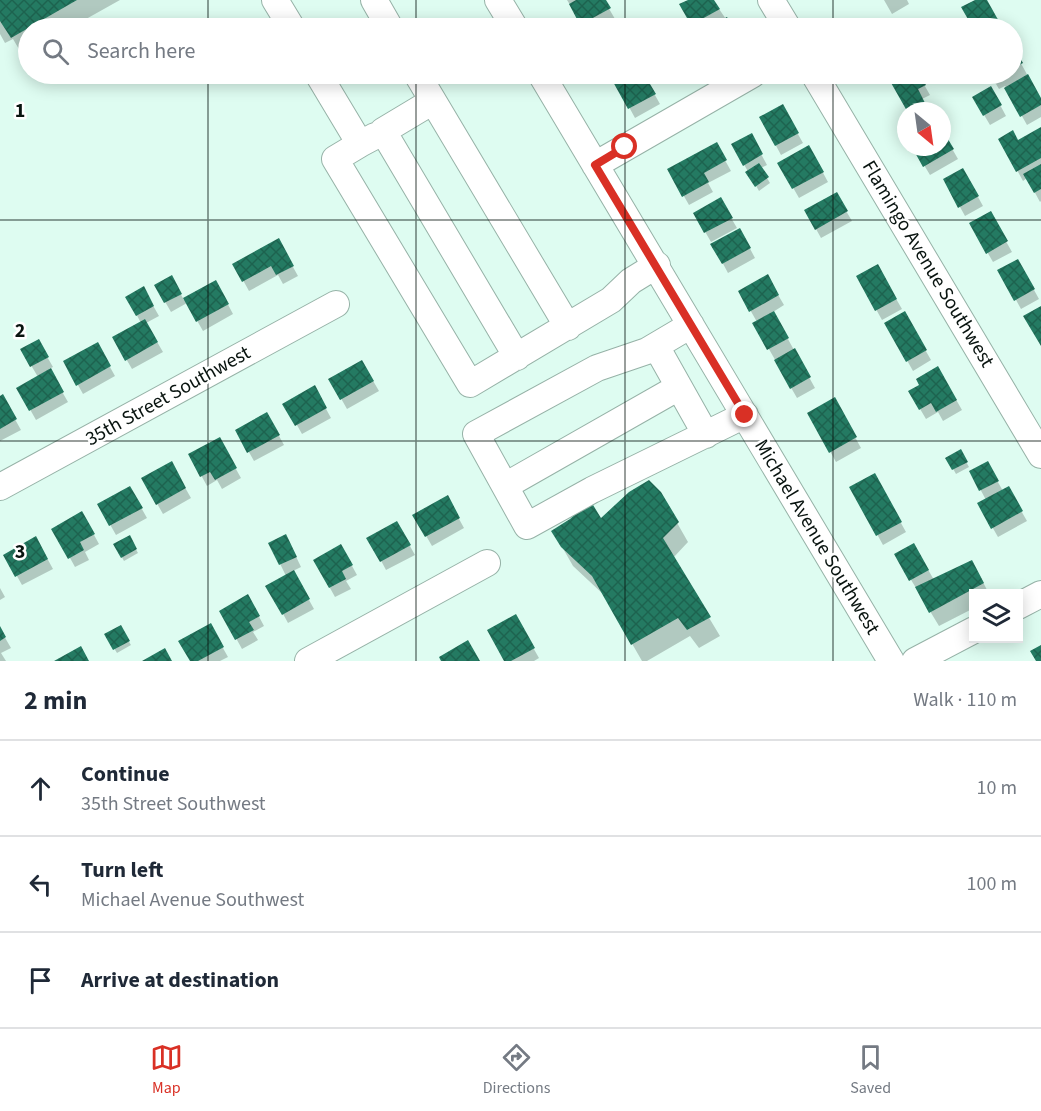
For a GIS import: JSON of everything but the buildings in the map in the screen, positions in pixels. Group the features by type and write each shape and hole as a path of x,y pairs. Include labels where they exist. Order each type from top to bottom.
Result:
{"street":[{"path":"275,0 286,18"},
{"path":"374,0 384,18"},
{"path":"498,0 509,18"},
{"path":"771,0 782,18"},
{"path":"324,84 360,144"},
{"path":"423,84 568,327"},
{"name":"Michael Avenue Southwest","path":"547,84 657,265 891,661"},
{"path":"595,165 736,84"},
{"name":"Flamingo Avenue Southwest","path":"820,84 1041,455"},
{"path":"433,101 335,159 470,384 611,300 631,281 657,265"},
{"path":"383,131 517,357"},
{"name":"35th Street Southwest","path":"0,487 336,304"},
{"path":"691,325 656,346 597,368 476,434 527,526 592,490 745,415"},
{"path":"656,346 706,435"},
{"path":"505,486 679,387"},
{"path":"309,661 487,563"},
{"path":"1023,603 1041,594"},
{"path":"915,661 969,633"}],"route":[{"path":"625,147 595,165 745,415"}]}
